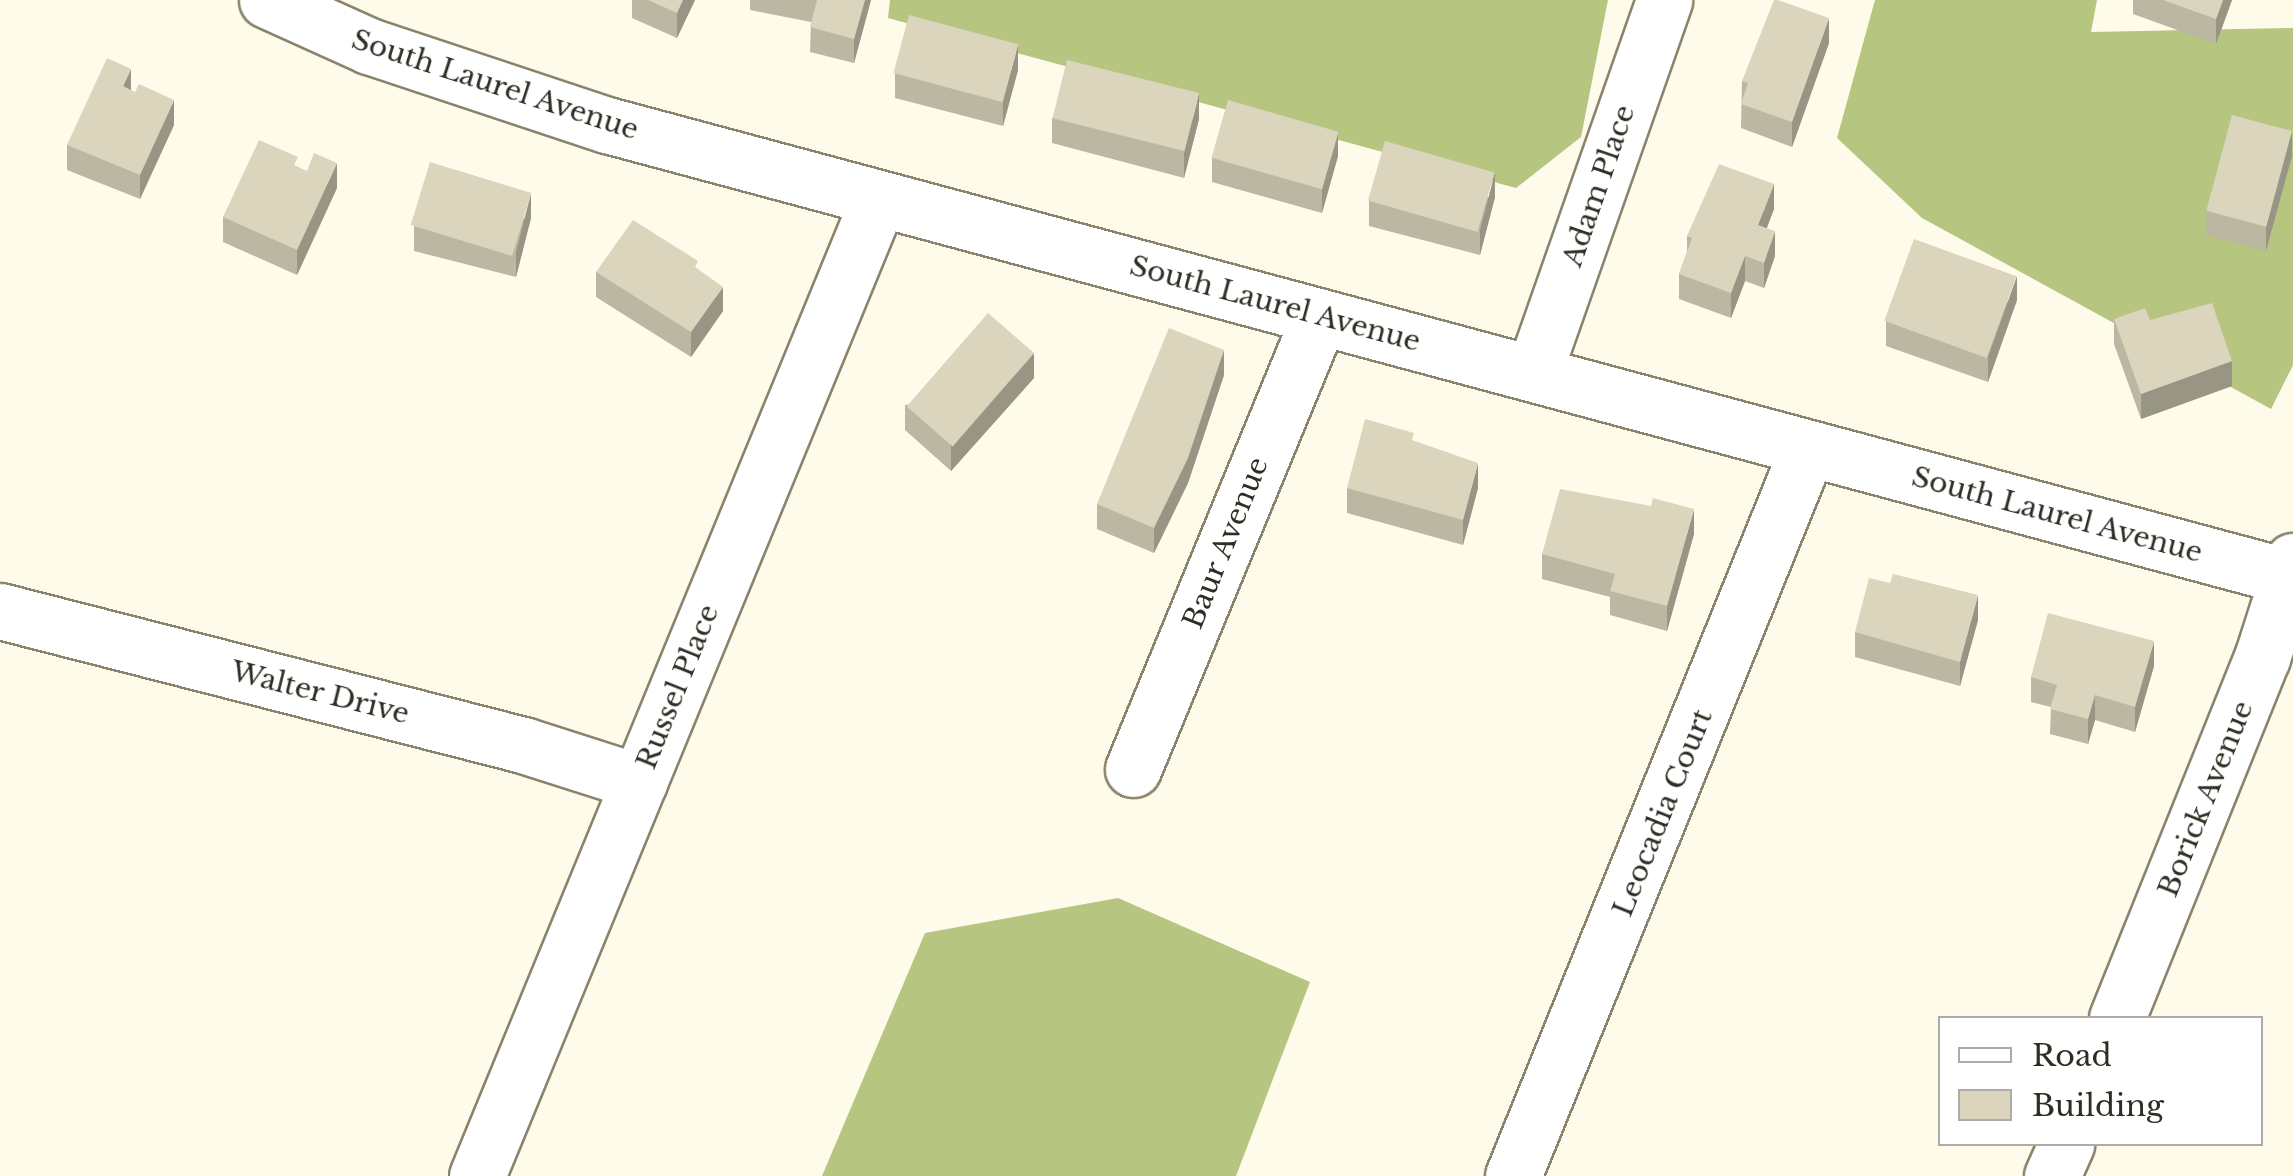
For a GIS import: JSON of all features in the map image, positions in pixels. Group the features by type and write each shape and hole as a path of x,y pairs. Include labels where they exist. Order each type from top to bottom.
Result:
{"street":[{"name":"South Laurel Avenue","path":"266,0 486,88 1320,318 2291,572"},
{"name":"Adam Place","path":"1534,372 1664,0"},
{"name":"Russel Place","path":"477,1176 879,198"},
{"name":"Baur Avenue","path":"1132,769 1320,318"},
{"name":"Leocadia Court","path":"1513,1176 1808,448"},
{"name":"Borick Avenue","path":"2118,1016 2262,658 2291,572"},
{"name":"Walter Drive","path":"0,611 523,745 639,782"},
{"path":"2052,1176 2065,1146"}],"green space":[{"path":"890,0 1608,0 1581,137 1516,188 888,18"},
{"path":"1875,0 2097,0 2091,32 2293,28 2293,365 2271,409 1922,218 1837,138"},
{"path":"1118,898 1310,982 1236,1176 822,1176 925,933"}],"building":[{"path":"648,0 683,0 677,13"},
{"path":"817,0 865,0 854,39 810,27"},
{"path":"1774,0 1829,18 1792,122 1741,104 1748,83 1742,81"},
{"path":"2163,0 2223,0 2216,19"},
{"path":"909,15 1018,44 1003,102 893,73"},
{"path":"107,58 131,69 123,86 135,92 139,84 174,100 140,175 67,145"},
{"path":"1067,60 1199,93 1184,151 1052,118"},
{"path":"1228,100 1339,132 1322,189 1211,158"},
{"path":"2232,115 2292,131 2266,227 2206,211"},
{"path":"259,140 298,157 294,165 307,171 314,153 337,163 297,250 223,217"},
{"path":"1385,141 1495,172 1477,232 1368,201"},
{"path":"430,162 531,193 512,256 411,225"},
{"path":"1719,164 1774,184 1758,225 1775,231 1764,263 1745,256 1731,293 1679,274 1692,238 1687,236"},
{"path":"633,220 698,261 695,267 723,287 691,332 596,272"},
{"path":"1914,239 2016,276 1987,358 1884,321"},
{"path":"2212,303 2232,361 2141,394 2114,319 2145,308 2150,320"},
{"path":"988,313 1034,353 953,447 907,407"},
{"path":"1169,328 1224,350 1188,458 1154,528 1097,504"},
{"path":"1365,419 1414,433 1412,440 1478,463 1463,520 1347,488"},
{"path":"1560,489 1651,506 1653,498 1694,509 1667,606 1610,591 1615,574 1542,554"},
{"path":"1893,574 1978,595 1960,662 1855,632 1869,578 1890,583"},
{"path":"2048,613 2154,641 2135,707 2095,695 2088,719 2050,709 2057,685 2031,677"}]}
